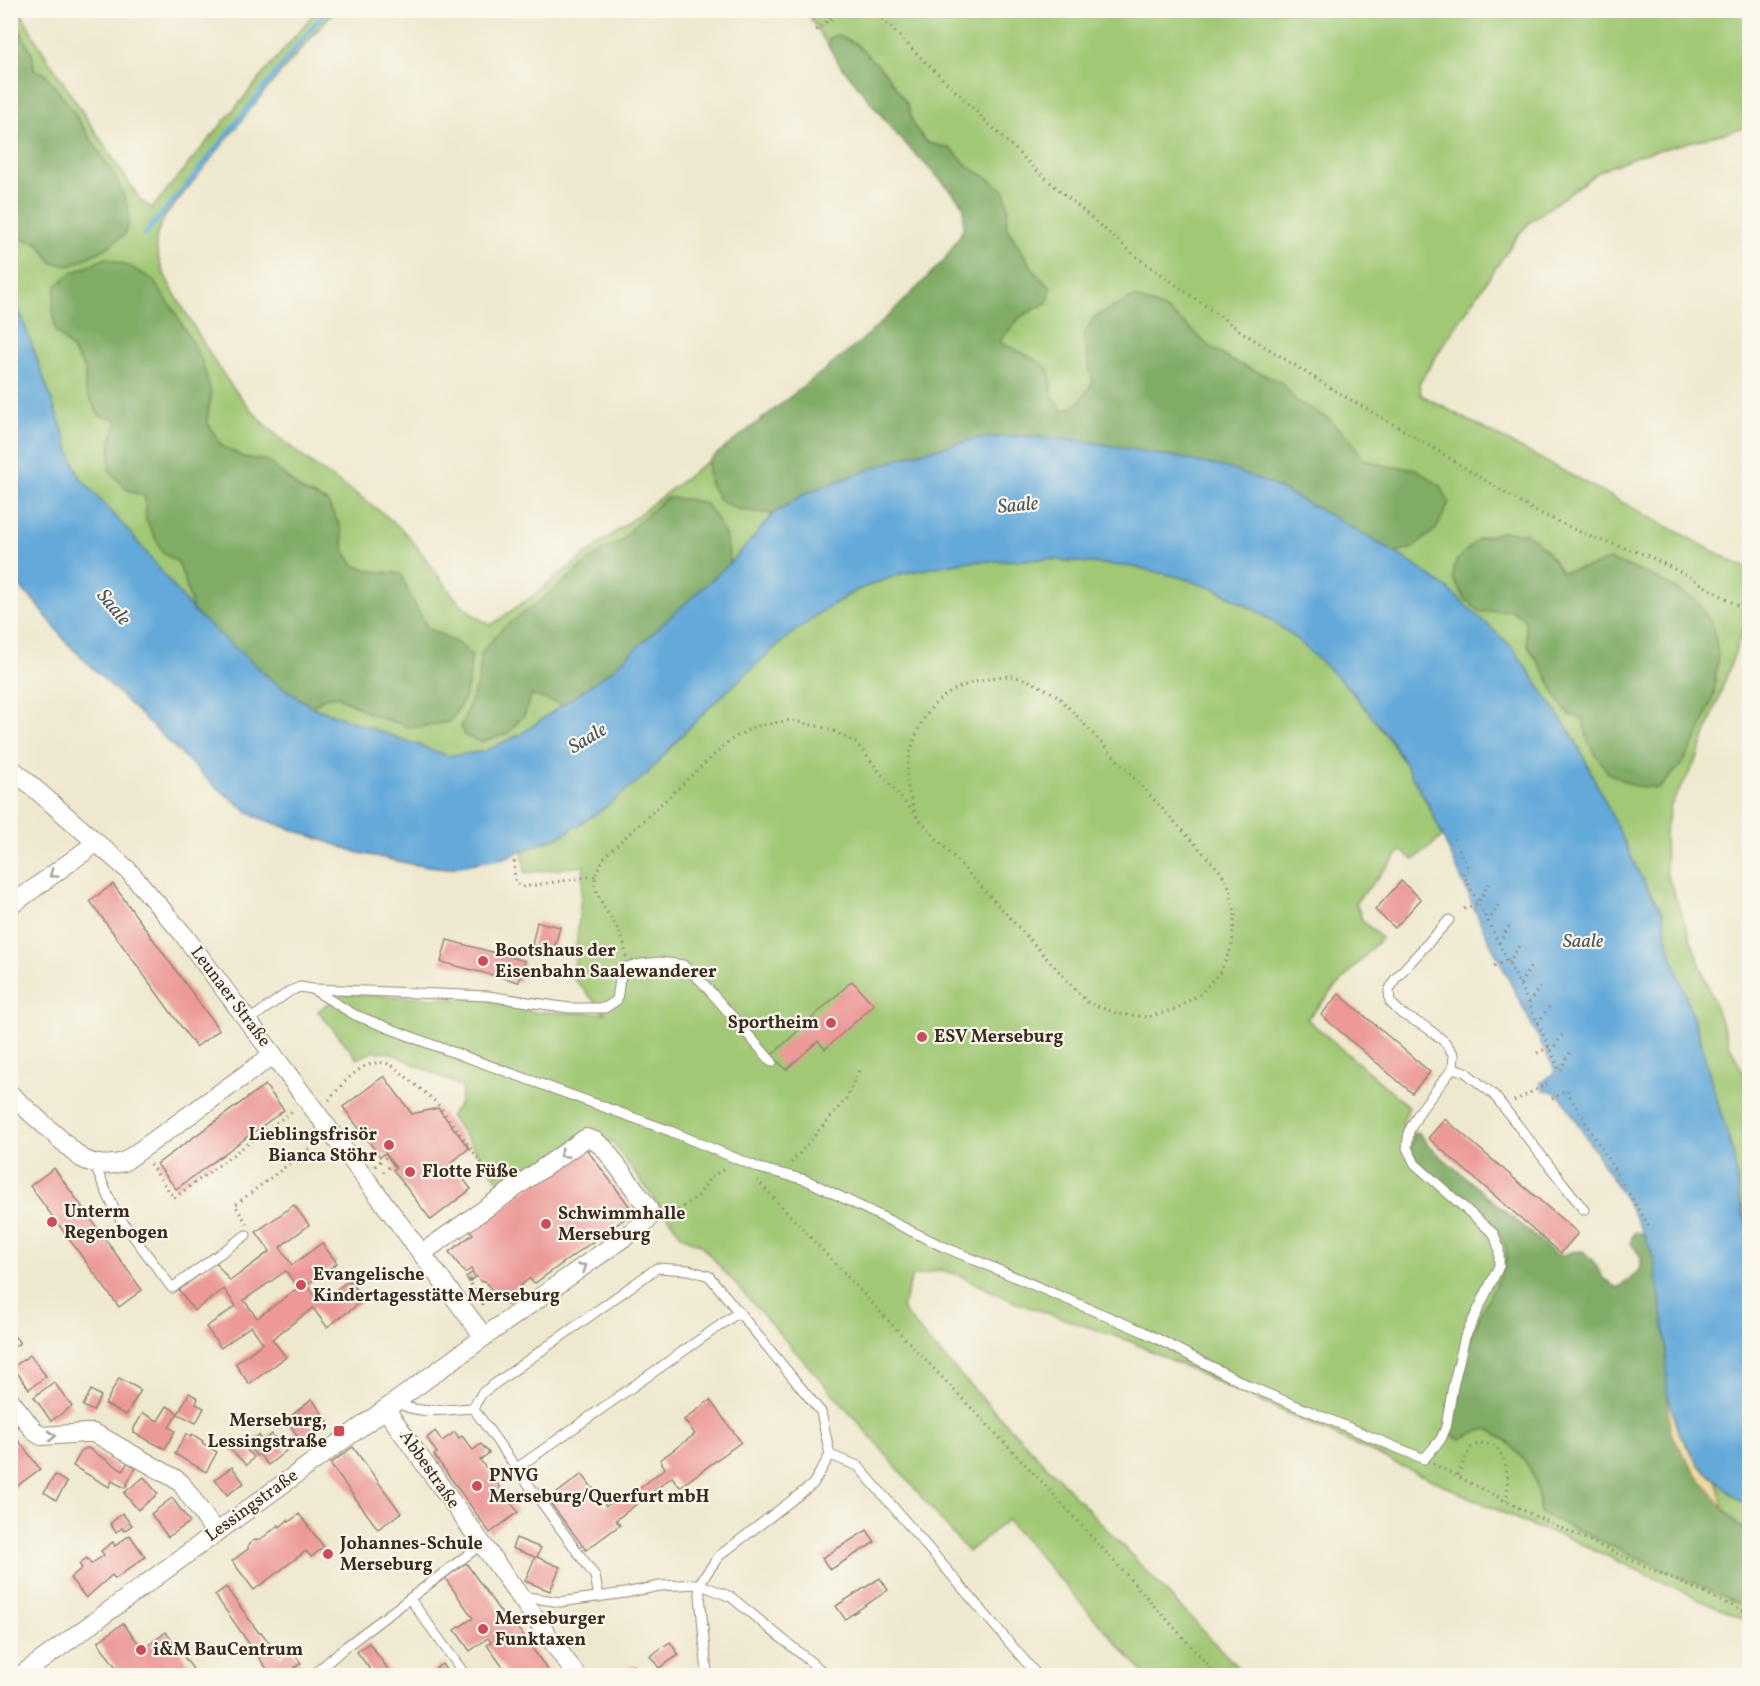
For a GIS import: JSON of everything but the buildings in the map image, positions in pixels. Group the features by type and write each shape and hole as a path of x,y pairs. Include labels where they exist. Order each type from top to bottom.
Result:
{"street":[{"name":"Leunaer Straße","path":"10,767 128,870 183,934 273,1054 308,1109 422,1253 484,1337"},
{"path":"10,906 96,843"},
{"path":"10,1094 81,1158 94,1164 112,1165 124,1162 273,1054"},
{"path":"422,1253 586,1138 595,1140 604,1148 647,1206 650,1213 647,1221 484,1337"},
{"name":"Lessingstraße","path":"20,1676 484,1337"},
{"path":"10,1400 35,1432 41,1436 93,1433 174,1478 187,1491 216,1532"},
{"name":"Abbestraße","path":"391,1406 482,1544 577,1676"}],"lane":[{"path":"312,989 355,1015 670,1131 759,1168 807,1180 942,1246 1144,1332 1249,1386 1424,1459 1441,1439 1446,1427 1465,1337 1499,1266 1499,1249 1494,1234 1415,1164 1407,1148 1409,1131 1420,1111 1453,1068 1454,1055 1445,1042 1426,1027 1402,1014 1390,1002 1389,991 1395,979 1449,920"},
{"path":"248,1021 290,991 300,987 488,996 569,1008 605,1008 617,1000 620,979 627,967 660,962 683,965 702,982 772,1062"},
{"path":"1453,1068 1465,1072 1494,1095 1584,1210"},
{"path":"94,1164 116,1213 172,1288 246,1234"},
{"path":"473,1408 482,1393 657,1268 689,1270 709,1276 821,1412 830,1455 813,1484 719,1556 699,1584 709,1676"},
{"path":"517,1468 739,1312"},
{"path":"391,1406 426,1411 473,1408"},
{"path":"473,1408 595,1576 599,1597"},
{"path":"830,1455 858,1466 1038,1676"},
{"path":"312,1676 344,1648 482,1544"},
{"path":"519,1596 560,1602 660,1586 699,1584 731,1597 828,1676"},
{"path":"410,1599 466,1676"}],"path":[{"path":"816,30 843,10"},
{"path":"874,10 1034,168 1138,258 1245,334 1531,509 1591,537 1646,555 1688,576 1749,613"},
{"path":"627,967 625,945 616,926 603,908 595,876 607,854 729,741 753,727 790,720 830,729 856,743 917,817 1088,1003 1119,1014 1148,1017 1176,1010 1200,994 1221,971 1232,946 1235,914 1230,888 1220,871 1058,696 1036,684 1014,676 993,677 948,693 933,705 918,731 910,752 907,777 917,817"},
{"path":"1454,838 1468,870 1463,873 1520,984 1560,1071 1570,1052"},
{"path":"514,861 515,882 522,887 595,876"},
{"path":"1464,909 1478,903 1489,883"},
{"path":"1488,922 1499,904"},
{"path":"1499,943 1510,925"},
{"path":"1494,966 1508,961 1520,944"},
{"path":"1520,984 1531,966"},
{"path":"1528,1003 1540,985"},
{"path":"1538,1023 1550,1005"},
{"path":"1537,1053 1550,1049 1563,1034"},
{"path":"145,1158 174,1198 308,1109 325,1105 346,1080 365,1066 376,1062 386,1062 436,1102 505,1193"},
{"path":"782,1173 846,1099 860,1068"},
{"path":"1503,1107 1547,1084"},
{"path":"1552,1099 1566,1090 1650,1228"},
{"path":"246,1234 247,1222 235,1205 324,1138"},
{"path":"649,1217 674,1218 677,1211 698,1196 710,1178 741,1160 897,1330 1044,1484 1218,1676"},
{"path":"377,1177 393,1164"},
{"path":"464,1281 474,1274 469,1282 484,1303 480,1305 477,1302"},
{"path":"1457,1475 1471,1448 1479,1443 1495,1445 1503,1457 1508,1473 1507,1501"},
{"path":"1424,1459 1545,1521 1749,1614"}],"green space":[{"path":"11,11 20,11 38,44 141,201 152,208 316,11 334,11 266,90 164,218 156,239 158,258 170,285 210,353 230,384 253,412 298,453 399,527 463,606 476,616 491,625 708,461 709,482 740,510 773,514 730,563 726,537 666,498 636,524 621,542 602,551 582,566 482,652 479,679 525,714 531,694 562,705 521,734 483,752 448,756 312,707 324,698 338,696 368,713 450,722 464,700 470,678 460,645 427,627 401,574 354,566 345,552 340,526 327,502 301,490 268,461 243,457 222,447 207,422 211,392 55,330 85,369 85,390 118,420 111,442 126,489 145,497 146,520 163,553 178,562 193,611 131,534 79,476 11,287 11,242 19,238 38,243 53,263 105,249 124,235 129,222 116,178 68,104 45,74 34,70 33,57"},
{"path":"806,11 1749,11 1749,127 1639,155 1600,171 1531,221 1518,235 1419,384 1421,395 1749,570 1749,634 1743,630 1697,759 1671,805 1665,834 1666,871 1728,1041 1749,1086 1749,1264 1748,1232 1700,1039 1668,943 1663,913 1643,881 1576,741 1513,648 1447,588 1395,553 1413,548 1416,469 1385,466 1363,459 1352,442 1329,419 1296,401 1281,382 1232,361 1209,346 1166,310 1135,297 1094,317 1083,336 1093,382 1078,404 1063,411 1053,397 1049,370 998,342 1020,317 1048,302 1051,288 1036,274 1006,227 1008,208 994,182 969,167 951,149 927,143 913,125 908,105 855,43 838,35 829,38 830,49","holes":["1545,549 1562,572 1593,566 1609,560 1701,730 1682,764 1660,788 1589,744 1583,719 1570,715 1560,703 1527,644 1525,619 1511,610"]},
{"path":"10,13 33,57 34,70 45,74 68,104 116,178 128,207 129,222 124,235 105,249 70,266 53,263 38,243 19,238 11,242"},
{"path":"837,35 855,43 885,72 908,105 913,125 926,142 951,149 969,167 1005,191 1008,208 1006,227 1036,274 1051,288 1048,302 1020,317 999,342 1033,358 1049,370 1053,397 1063,411 1078,404 1093,382 1083,336 1094,317 1135,297 1166,310 1209,346 1232,361 1281,382 1296,401 1329,419 1352,442 1363,459 1385,466 1416,469 1441,486 1449,503 1436,529 1413,548 1395,553 1339,520 1181,458 1085,441 1024,436 978,438 910,455 808,492 773,514 740,510 720,501 709,482 708,461 859,343 945,259 963,230 964,207 898,136 839,63 830,49 829,38"},
{"path":"106,258 131,267 152,279 174,310 202,361 211,392 207,422 222,446 243,457 268,461 301,490 327,502 340,526 345,552 354,566 401,574 427,627 460,645 471,654 466,690 450,722 412,728 368,713 338,696 324,698 312,707 274,682 193,611 178,562 163,553 146,520 145,497 126,489 109,470 111,442 118,420 99,415 85,390 85,369 55,330 53,308 56,286 70,274"},
{"path":"666,498 705,503 726,537 730,563 611,671 562,705 531,695 525,714 508,733 482,742 466,737 461,727 479,679 482,652 502,629 602,551 621,542 636,524"},
{"path":"1502,532 1527,533 1545,549 1562,572 1593,566 1609,560 1648,574 1696,600 1712,624 1718,653 1714,694 1701,730 1682,764 1659,788 1634,786 1608,773 1589,744 1583,719 1570,715 1560,703 1527,644 1525,619 1511,610 1480,612 1465,599 1453,578 1456,561 1478,539"},
{"path":"1046,559 1148,569 1181,577 1226,595 1267,618 1305,646 1339,678 1370,714 1398,753 1443,836 1414,860 1401,851 1356,902 1362,920 1381,938 1307,1019 1409,1107 1402,1124 1415,1134 1411,1147 1498,1232 1504,1244 1505,1265 1483,1309 1470,1344 1450,1428 1461,1439 1475,1432 1490,1431 1514,1448 1532,1473 1540,1513 1749,1608 1749,1622 1568,1538 1532,1526 1127,1340 1014,1302 956,1274 939,1270 912,1277 902,1309 930,1343 1245,1675 1145,1675 1007,1520 968,1552 871,1437 701,1245 682,1236 612,1142 587,1133 503,1187 450,1116 460,1103 463,1087 391,1053 374,1051 357,1059 318,1011 342,994 488,1000 533,1012 605,1013 573,978 584,866 525,873 522,850 563,835 685,732 781,642 822,611 857,590 900,574 962,562"},
{"path":"1419,1133 1429,1146 1554,1253 1562,1256 1571,1252 1583,1251 1594,1262 1603,1278 1617,1288 1641,1268 1641,1257 1631,1243 1632,1235 1636,1232 1644,1234 1654,1259 1666,1340 1670,1432 1692,1468 1724,1509 1749,1536 1749,1608 1540,1513 1532,1473 1514,1448 1498,1435 1483,1430 1461,1439 1453,1436 1450,1429 1468,1346 1481,1312 1507,1258 1505,1244 1498,1232 1418,1163 1411,1147 1415,1134"},
{"path":"1716,1480 1749,1509 1749,1536 1724,1509"}],"sand":[{"path":"1667,1392 1678,1432 1699,1465 1716,1480 1724,1509 1692,1468 1670,1432"}],"water":[{"name":"Saale","path":"11,287 79,476 131,534 193,611 274,682 312,707 448,756 483,752 521,734 611,671 730,563 773,514 808,492 910,455 978,438 1024,436 1085,441 1227,468 1271,484 1339,520 1401,556 1447,588 1513,648 1576,741 1643,881 1663,913 1668,943 1700,1039 1734,1156 1740,1201 1748,1232 1750,1264 1749,1509 1699,1465 1678,1432 1667,1392 1666,1340 1654,1259 1644,1234 1626,1201 1562,1098 1552,1091 1544,1091 1540,1083 1555,1071 1483,928 1428,803 1392,742 1351,690 1291,634 1257,611 1220,591 1179,577 1134,567 1046,559 962,562 900,574 857,590 822,611 781,642 712,705 647,774 605,808 563,835 504,858 448,868 416,865 359,853 254,816 212,784 67,643 36,603 11,578"}],"waterway":[{"path":"145,234 197,173 326,10"}],"place":[{"name":"Bootshaus der Eisenbahn Saalewanderer","path":"483,961"},
{"name":"Sportheim","path":"831,1023"},
{"name":"ESV Merseburg","path":"922,1037"},
{"name":"Lieblingsfrisör Bianca Stöhr","path":"389,1145"},
{"name":"Flotte Füße","path":"410,1172"},
{"name":"Unterm Regenbogen","path":"52,1222"},
{"name":"Schwimmhalle Merseburg","path":"546,1224"},
{"name":"Evangelische Kindertagesstätte Merseburg","path":"301,1285"},
{"name":"Merseburg, Lessingstraße","path":"339,1431"},
{"name":"PNVG Merseburg/Querfurt mbH","path":"477,1486"},
{"name":"Johannes-Schule Merseburg","path":"328,1554"},
{"name":"Merseburger Funktaxen","path":"483,1629"},
{"name":"i&M BauCentrum","path":"141,1650"}]}
